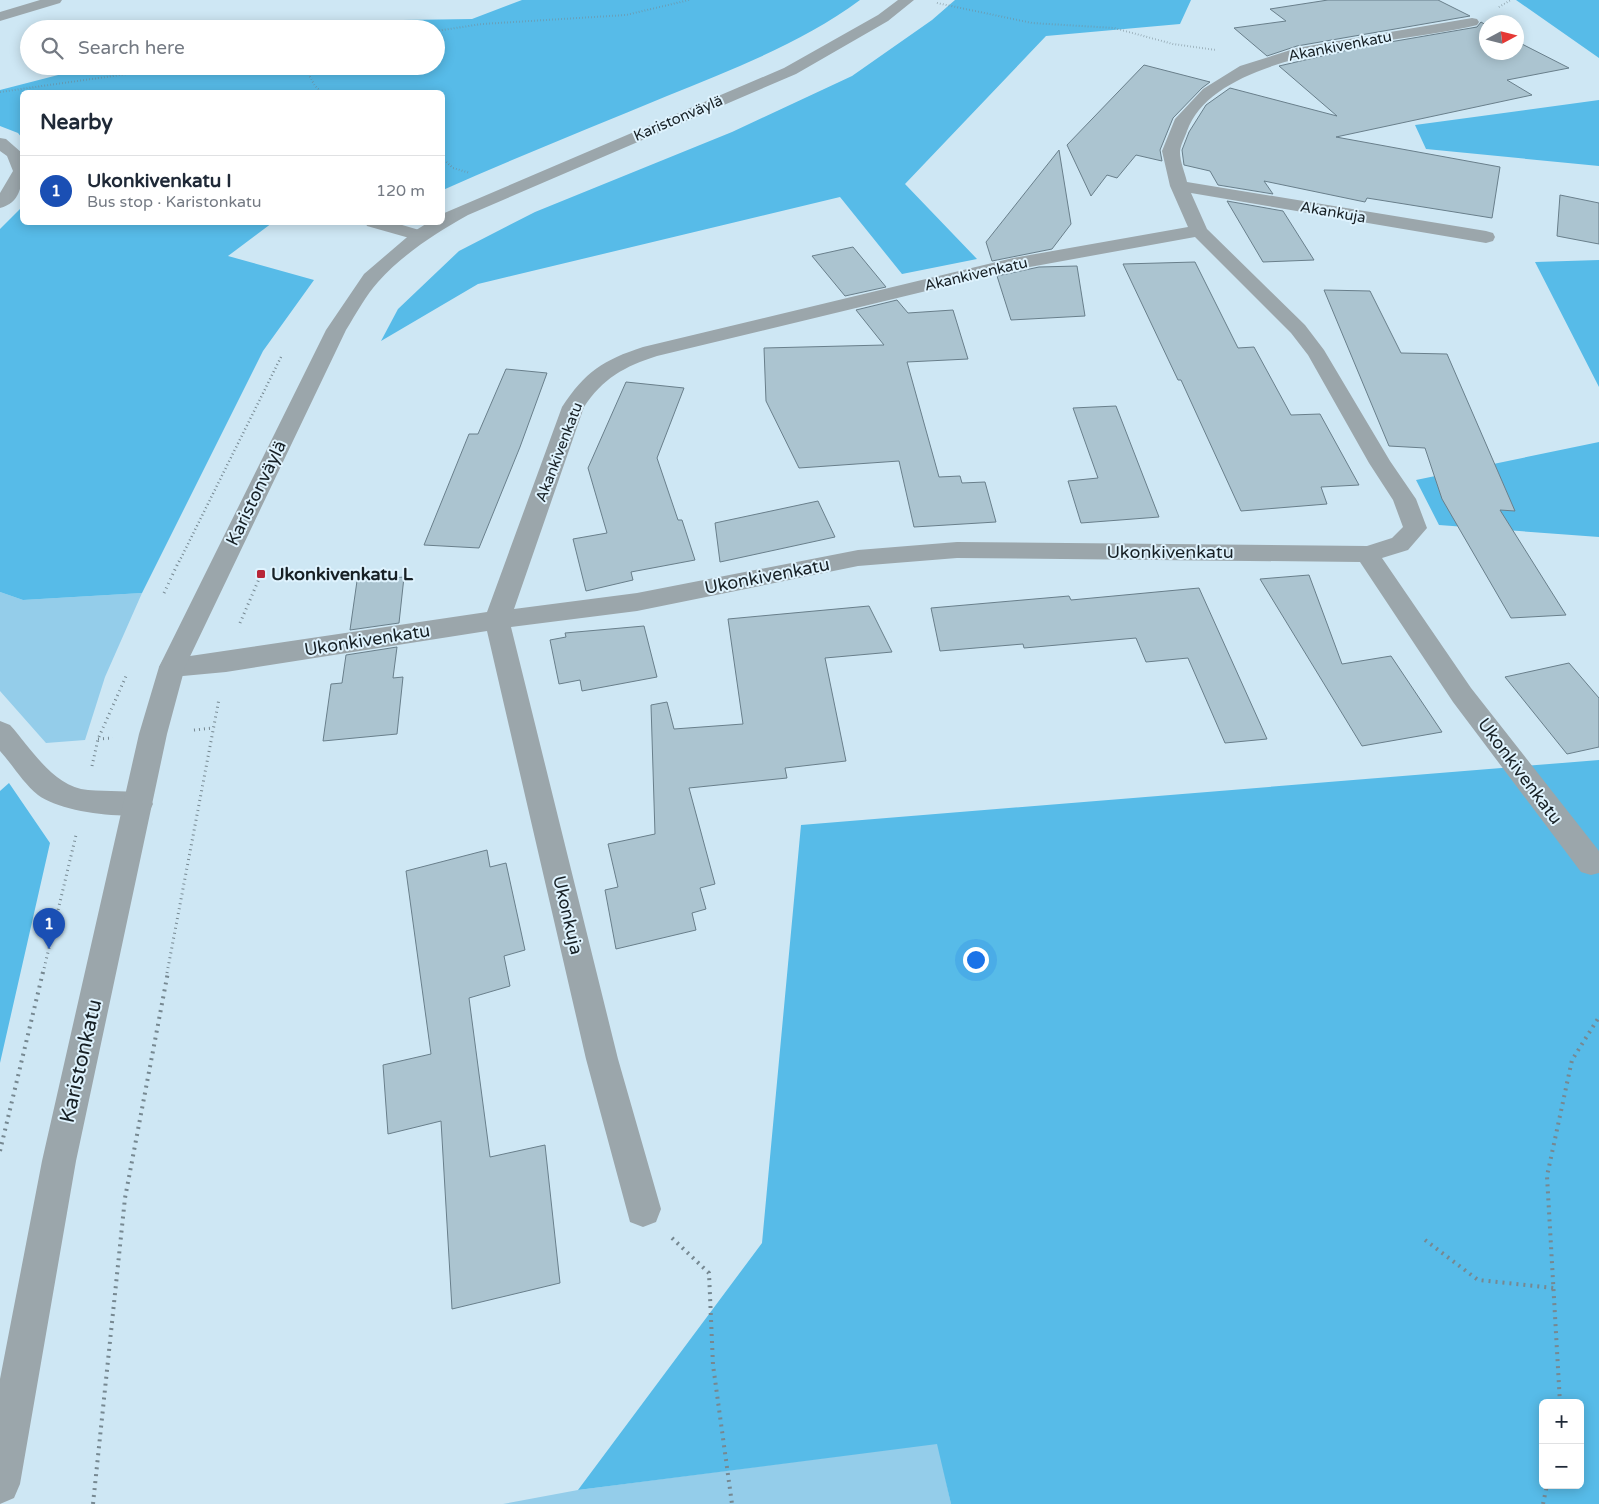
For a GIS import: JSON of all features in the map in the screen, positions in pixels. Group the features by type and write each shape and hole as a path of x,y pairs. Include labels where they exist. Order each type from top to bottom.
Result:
{"street":[{"path":"0,17 55,0"},
{"name":"Karistonväylä","path":"445,220 462,211 790,71 875,23 907,0"},
{"name":"Akankivenkatu","path":"497,620 573,407 585,387 598,373 622,360 1013,264 1199,231 1179,186 1171,151 1183,119 1208,92 1246,69 1302,51 1472,22"},
{"path":"0,143 14,153 20,166"},
{"path":"0,203 10,193 20,175"},
{"name":"Akankuja","path":"1179,186 1486,237"},
{"name":"Karistonväylä","path":"139,804 153,734 172,667 336,330 371,278 420,236 437,225"},
{"name":"Ukonkivenkatu","path":"172,667 226,662 497,620 637,602 858,558 957,550 1367,554 1400,544 1416,528 1404,498 1380,463 1318,354 1298,329 1199,231"},
{"name":"Ukonkivenkatu","path":"1367,554 1462,695 1591,863"},
{"name":"Ukonkuja","path":"497,620 602,1059 643,1210"},
{"path":"0,732 48,787 83,801 139,804"},
{"name":"Karistonkatu","path":"0,1484 60,1160 139,804"}],"lane":[{"path":"383,225 420,236"}],"path":[{"path":"445,30 482,24 626,15 689,0"},
{"path":"935,3 1032,23 1114,28 1173,44 1230,52 1265,63"},
{"path":"0,92 120,75"},
{"path":"309,75 320,90"},
{"path":"445,161 453,168 470,173"},
{"path":"0,1151 83,801"},
{"path":"1560,1399 1547,1176 1572,1060 1599,1017"},
{"path":"643,1210 709,1273 713,1365 732,1504"},
{"path":"1426,1240 1478,1280 1554,1288"},
{"path":"1543,1504 1546,1489"}],"shaded area":[{"path":"522,0 860,0 815,29 766,54 445,189 445,90 20,90 20,136 0,126 0,90 58,75 445,75 445,20 403,20 472,19"},
{"path":"955,0 1191,0 1180,24 1046,36 905,184 977,259 902,274 840,197 478,284 381,341 398,309 459,251 535,212 732,132 852,76 932,20"},
{"path":"1516,0 1599,0 1599,58"},
{"path":"1599,100 1599,166 1426,149 1415,125"},
{"path":"20,209 20,225 269,225 228,256 314,280 263,351 142,593 23,600 0,592 0,229"},
{"path":"1599,260 1599,387 1535,262"},
{"path":"1599,442 1599,537 1439,525 1416,480"},
{"path":"0,592 23,600 142,593 105,677 85,740 46,743 0,691"},
{"path":"1599,760 1599,1504 951,1504 937,1444 578,1490 762,1243 801,825"},
{"path":"9,783 50,843 0,1063 0,791"},
{"path":"938,1443 951,1504 503,1504 578,1490"}],"building":[{"path":"1328,0 1438,0 1470,16 1297,46 1267,56 1234,28 1286,21 1270,9"},
{"path":"1479,24 1479,60 1524,60 1524,45 1569,68 1507,80 1532,95 1336,137 1500,167 1492,218 1367,198 1365,202 1264,181 1273,194 1218,185 1210,171 1184,165 1182,150 1189,132 1206,105 1230,88 1337,116 1279,66 1361,47 1477,27"},
{"path":"1144,65 1210,82 1173,118 1160,150 1162,161 1136,155 1117,178 1107,175 1091,196 1067,145"},
{"path":"1059,150 1071,224 1052,249 992,261 986,242"},
{"path":"1560,195 1599,203 1599,244 1557,236"},
{"path":"1227,201 1283,211 1314,260 1263,262"},
{"path":"853,247 886,287 845,296 812,256"},
{"path":"1195,262 1238,348 1254,347 1291,415 1320,414 1359,485 1321,487 1327,504 1241,511 1181,380 1178,380 1123,264"},
{"path":"1077,266 1085,316 1011,320 997,276 1039,267"},
{"path":"1324,290 1370,291 1401,353 1447,354 1515,511 1500,510 1566,615 1511,618 1442,499 1425,448 1389,446"},
{"path":"897,300 908,313 953,310 968,359 907,362 939,477 960,476 962,483 985,482 996,522 914,527 899,461 799,468 766,401 764,348 884,345 856,310"},
{"path":"506,369 547,373 520,447 479,548 424,545 469,434 478,434"},
{"path":"626,382 684,388 657,458 678,520 682,520 695,560 631,572 633,580 586,591 573,539 607,533 588,468"},
{"path":"1116,406 1159,517 1081,523 1068,481 1098,478 1073,408"},
{"path":"818,501 835,537 720,562 715,523"},
{"path":"1309,575 1342,664 1391,656 1442,732 1362,746 1260,579"},
{"path":"404,577 399,623 350,630 357,581"},
{"path":"1199,588 1267,739 1225,743 1188,658 1146,662 1136,638 1024,648 1023,644 940,651 931,608 1069,596 1071,600"},
{"path":"869,606 892,652 825,658 846,761 785,768 787,778 689,788 715,884 700,888 706,909 692,913 696,930 616,949 605,890 618,887 608,844 655,834 651,705 667,702 674,729 743,724 728,619"},
{"path":"644,626 657,677 582,691 580,680 559,684 550,640 566,637 565,633"},
{"path":"397,647 393,678 403,677 397,734 323,741 331,684 342,683 346,655"},
{"path":"1569,663 1599,698 1599,747 1567,754 1505,677"},
{"path":"487,850 490,867 506,863 525,950 504,956 510,986 469,998 490,1157 545,1145 560,1283 452,1309 441,1121 388,1134 383,1065 431,1054 406,871"}],"place":[{"name":"Ukonkivenkatu L","path":"261,574"},
{"name":"Ukonkivenkatu I","path":"49,949"}]}
